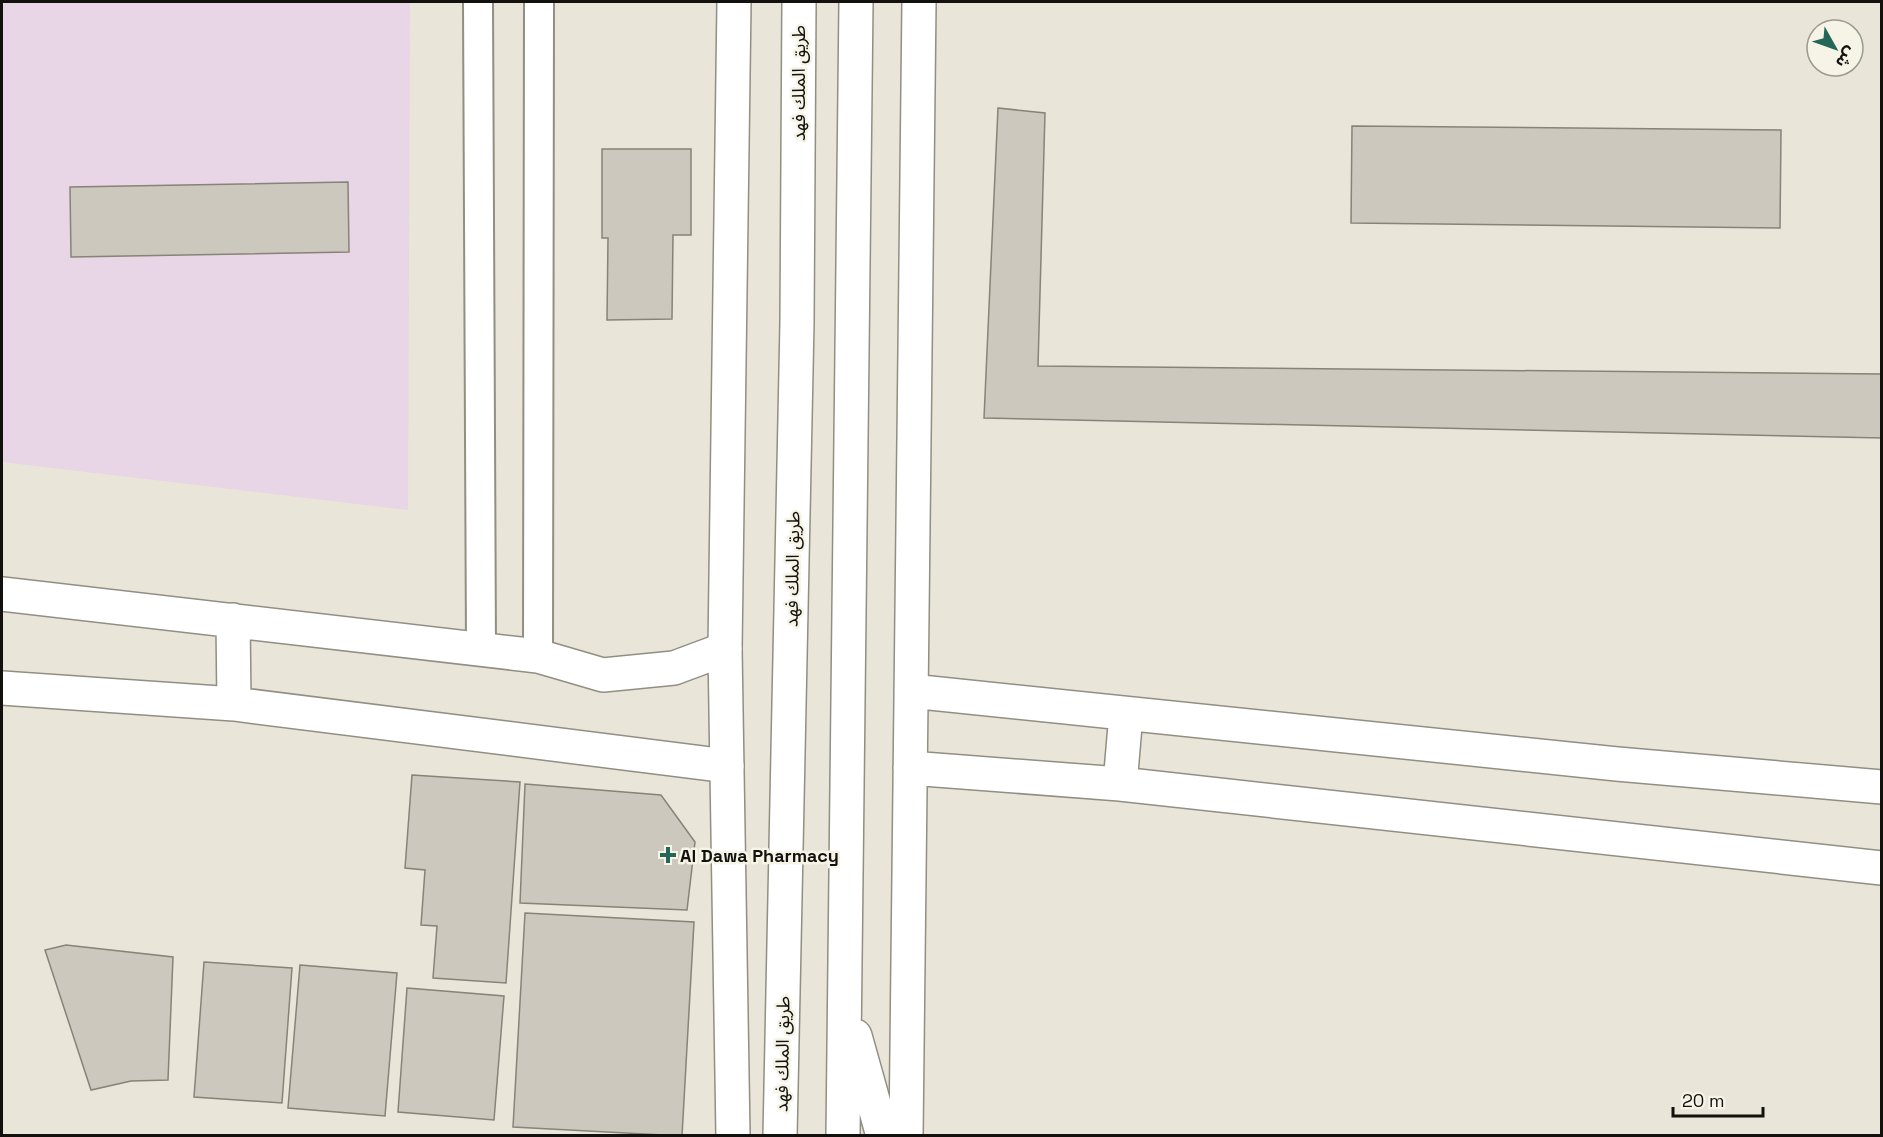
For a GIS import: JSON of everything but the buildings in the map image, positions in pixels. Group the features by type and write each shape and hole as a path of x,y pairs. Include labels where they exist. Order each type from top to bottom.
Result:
{"main road":[{"path":"733,1136 725,649 734,2"},
{"name":"طريق الملك فهد","path":"780,1136 797,322 799,2"},
{"path":"843,1136 856,2"},
{"path":"906,1136 919,2"},
{"path":"2,594 538,656 603,675 674,668 725,649"},
{"path":"233,620 234,704"},
{"path":"2,688 234,704 727,766"},
{"path":"911,691 1617,764 1881,787"},
{"path":"1120,784 1126,714"},
{"path":"910,768 1120,784 1881,868"},
{"path":"845,1001 883,1136"}],"street":[{"path":"478,2 481,649"},
{"path":"538,656 539,2"}],"shaded area":[{"path":"2,2 410,2 408,510 2,462"}],"place":[{"name":"Al Dawa Pharmacy","path":"668,855"}]}
